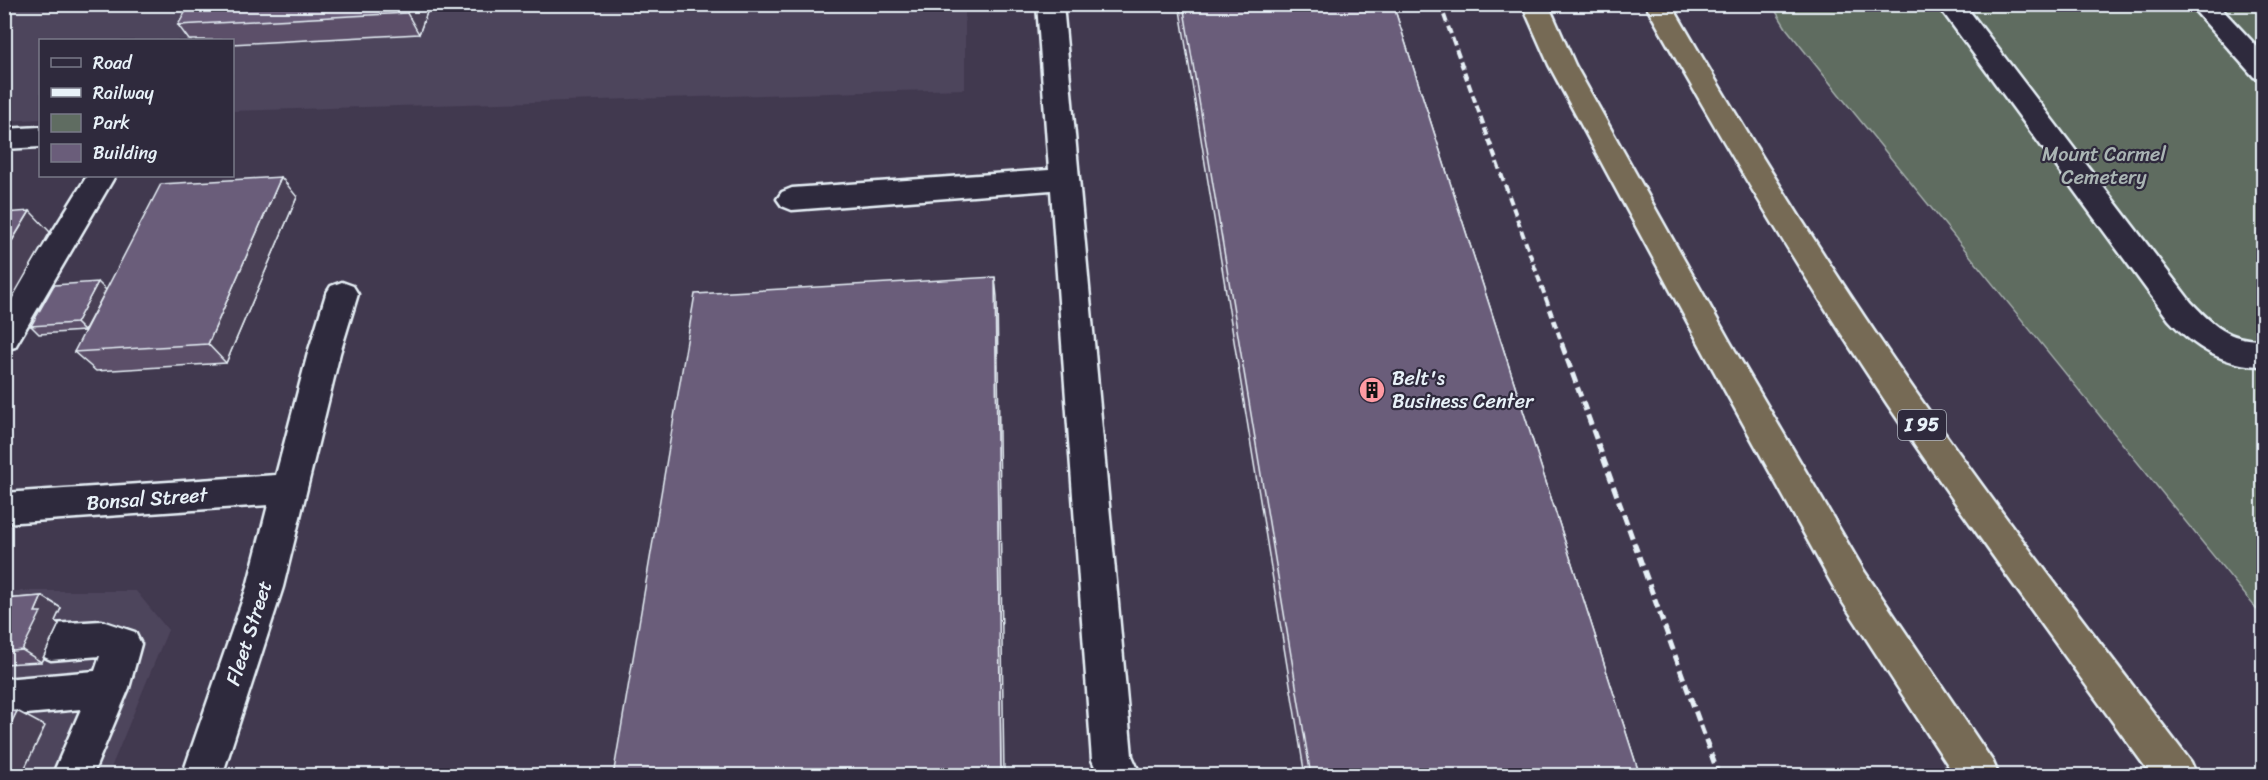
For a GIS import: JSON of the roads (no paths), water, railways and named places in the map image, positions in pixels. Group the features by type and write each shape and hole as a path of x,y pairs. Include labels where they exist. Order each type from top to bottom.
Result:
{"highway":[{"path":"1534,4 1568,75 1719,351 1851,583 1979,776"},
{"name":"I 95","path":"1658,4 1786,218 1899,394 2031,581 2177,776"},
{"path":"1665,4 1689,59"}],"street":[{"path":"1050,4 1112,760 1121,776"},
{"path":"1950,4 2187,319 2202,335 2226,348 2250,354 2264,353"},
{"path":"2202,4 2264,71"},
{"path":"4,139 39,137"},
{"path":"4,338 100,177"},
{"path":"792,199 1065,179"},
{"name":"Fleet Street","path":"202,776 265,587 342,294"},
{"name":"Bonsal Street","path":"4,508 290,489"},
{"path":"51,642 102,638 122,645 110,688 72,776"},
{"path":"4,698 110,688"}],"railway":[{"path":"1440,4 1563,346"},
{"path":"1562,345 1719,776"}],"place":[{"name":"Belt's Business Center","path":"1372,390"}],"park label":[{"name":"Mount Carmel Cemetery","path":"2104,166"}]}
